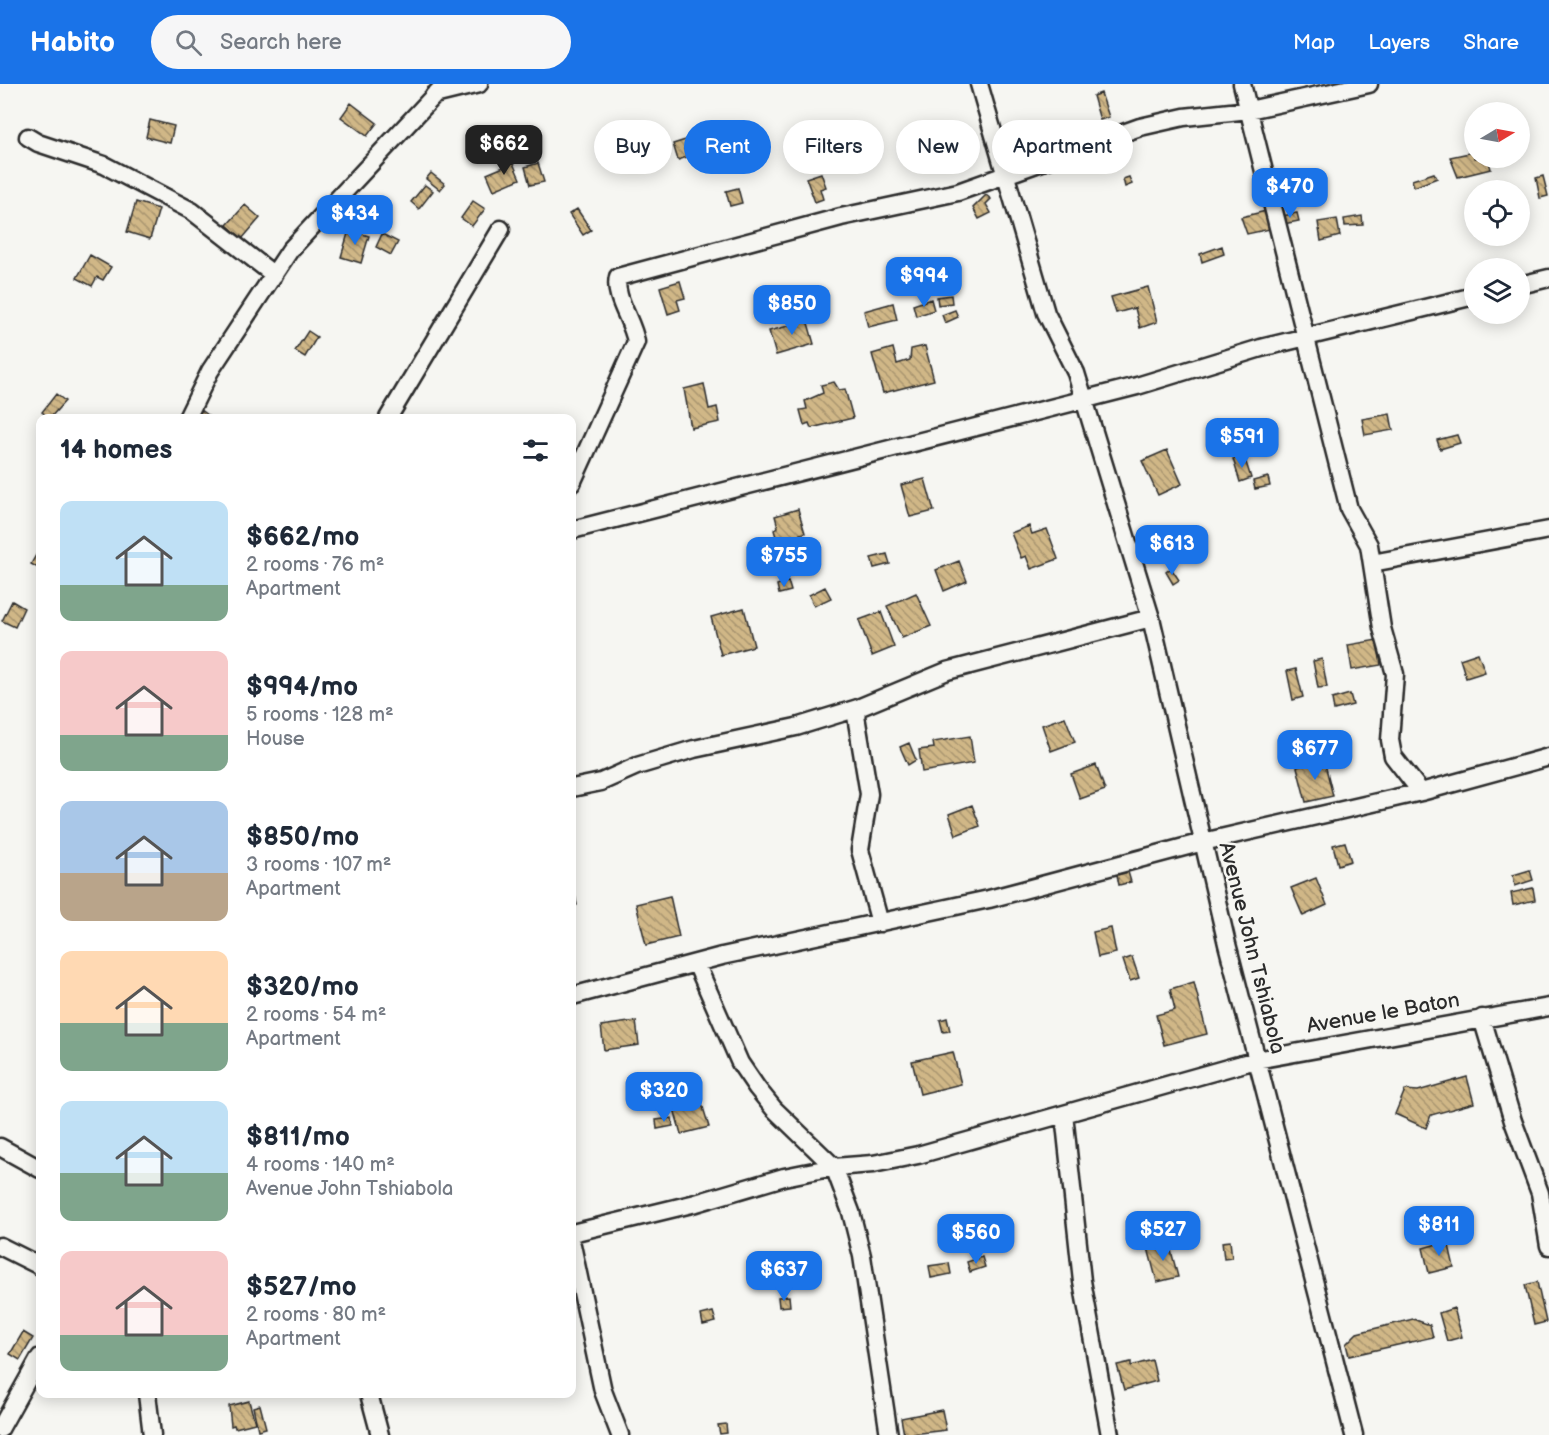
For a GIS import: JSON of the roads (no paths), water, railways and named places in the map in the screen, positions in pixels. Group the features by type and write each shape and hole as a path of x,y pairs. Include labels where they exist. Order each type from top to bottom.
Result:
{"street":[{"path":"189,414 210,371 290,250 439,90 479,84"},
{"name":"Avenue John Tshiabola","path":"979,84 1046,313 1076,373 1151,618 1256,1060 1354,1435"},
{"path":"1242,84 1304,339 1349,509 1369,545 1382,628 1395,674 1390,740 1393,756 1421,792"},
{"path":"576,474 636,342 634,328 616,286 618,277 841,218 958,192 1140,127 1184,117 1249,110 1369,84"},
{"path":"28,137 38,143 104,165 192,211 274,275"},
{"path":"390,414 501,229"},
{"path":"1530,283 1549,278"},
{"path":"576,529 1137,386 1261,348 1464,299"},
{"path":"1372,564 1549,530"},
{"path":"576,787 602,782 638,766 694,749 796,727 858,708 947,671 1151,618"},
{"path":"858,708 856,716 869,794 861,850 880,923"},
{"path":"576,995 696,963 989,899 1203,842 1421,792 1549,757"},
{"path":"696,963 740,1063 757,1088 834,1167 851,1212 862,1256 889,1435"},
{"name":"Avenue le Baton","path":"576,1232 834,1167 873,1164 918,1155 1256,1060 1549,1006"},
{"path":"1482,1018 1513,1121 1540,1193 1549,1246"},
{"path":"1064,1114 1082,1281 1110,1435"},
{"path":"0,1147 36,1166"},
{"path":"0,1246 36,1264"},
{"path":"576,1264 603,1391 620,1435"},
{"path":"0,1428 36,1364"},
{"path":"147,1398 152,1435"},
{"path":"370,1398 380,1435"}]}
